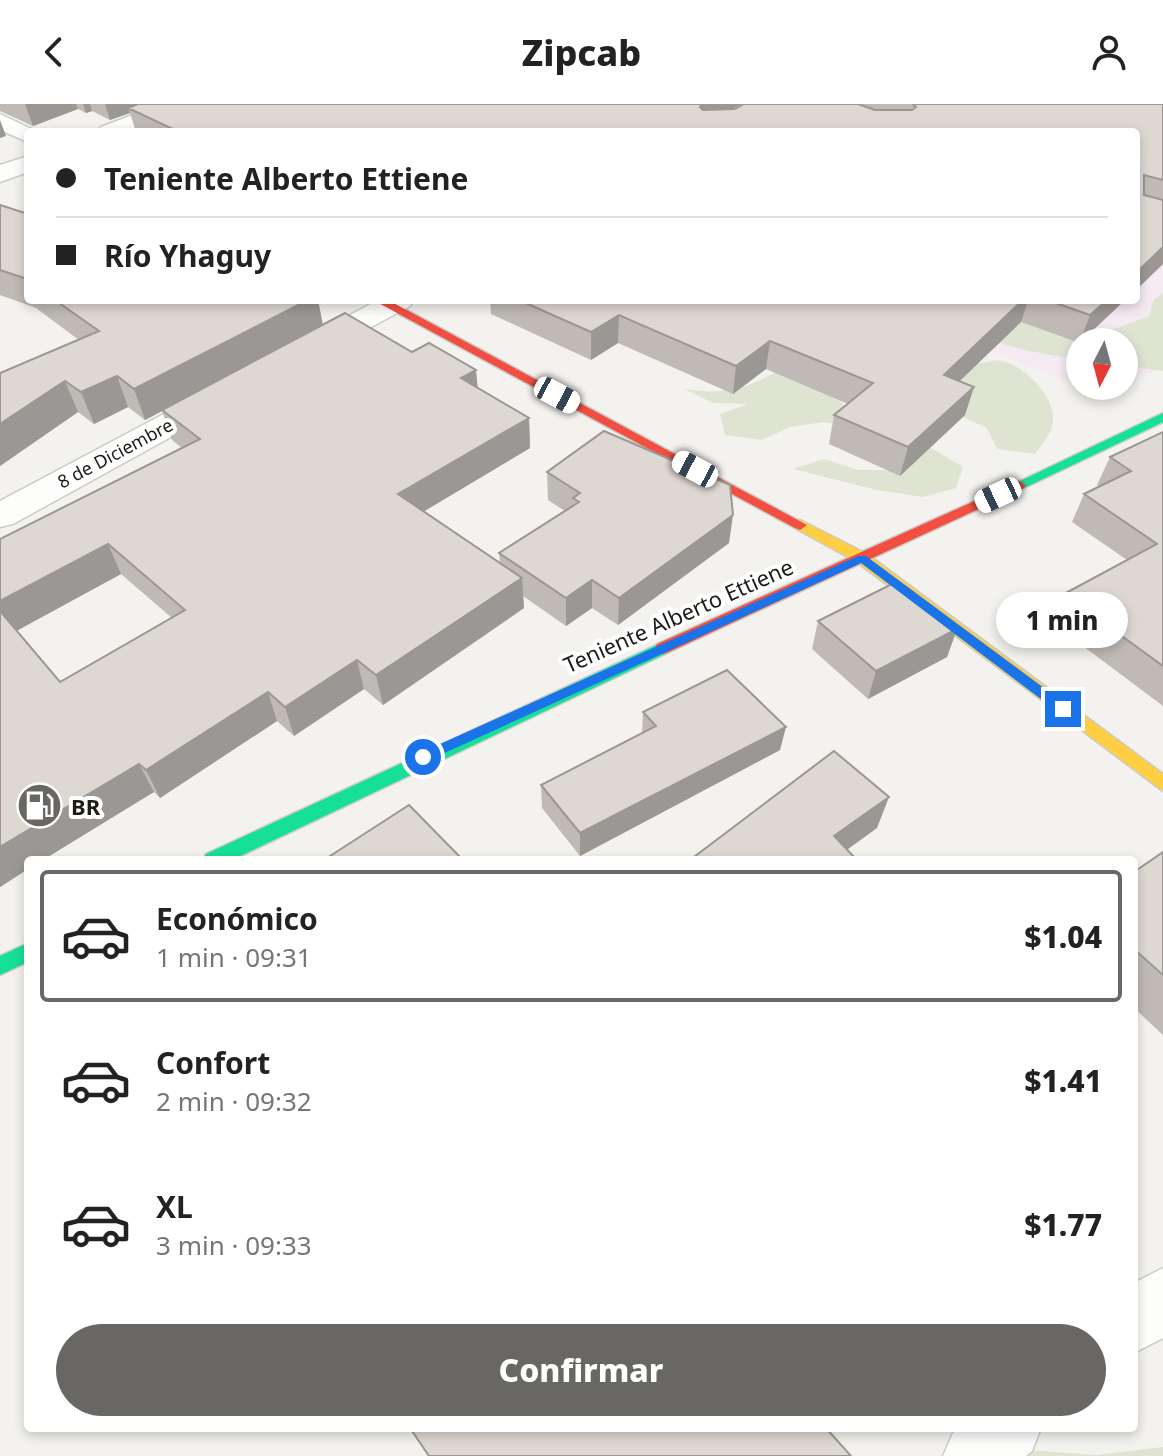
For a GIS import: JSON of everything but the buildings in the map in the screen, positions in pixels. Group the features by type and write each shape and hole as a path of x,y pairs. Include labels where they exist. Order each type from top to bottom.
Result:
{"main road":[{"path":"394,304 862,558 1163,784"},
{"name":"Teniente Alberto Ettiene","path":"221,856 451,744 862,558 1163,417"},
{"path":"0,966 24,954"}],"street":[{"path":"119,128 182,104"},
{"path":"0,121 24,133"},
{"path":"0,174 24,165"},
{"name":"8 de Diciembre","path":"0,516 386,304"},
{"path":"1138,1320 1163,1298"},
{"path":"976,1456 1004,1432"}],"shaded area":[{"path":"1140,231 1163,239 1163,366 1138,379 1138,328 1066,328 1066,381 866,304 1140,304"}],"green space":[{"path":"1163,293 1163,371 1138,368 1138,328 1117,328 1149,316 1154,300"},
{"path":"980,304 1001,304 1066,333 1066,358 1024,350 952,330 971,365 1002,361 1019,368 1042,390 1051,407 1053,420 1048,436 1035,454 997,449 987,428 954,413 831,386 844,406 897,438 931,448 963,467 956,488 923,497 877,490 793,469 824,459 858,470 897,470 862,429 824,422 790,427 762,440 725,435 720,414 748,404 713,403 684,389 721,391 741,388 774,373"},
{"path":"1163,1447 1163,1456 1019,1456 1026,1450 1096,1455"}],"traffic: fast":[{"path":"1019,485 1163,417"},
{"path":"221,856 663,648"},
{"path":"0,966 24,954"}],"traffic: slow":[{"path":"800,525 862,558 1163,784"}],"traffic: jam":[{"path":"386,304 800,525"},
{"path":"663,648 1019,485"}],"place":[{"name":"BR","path":"40,806"}],"route":[{"path":"423,757 862,558 1063,709"}]}
